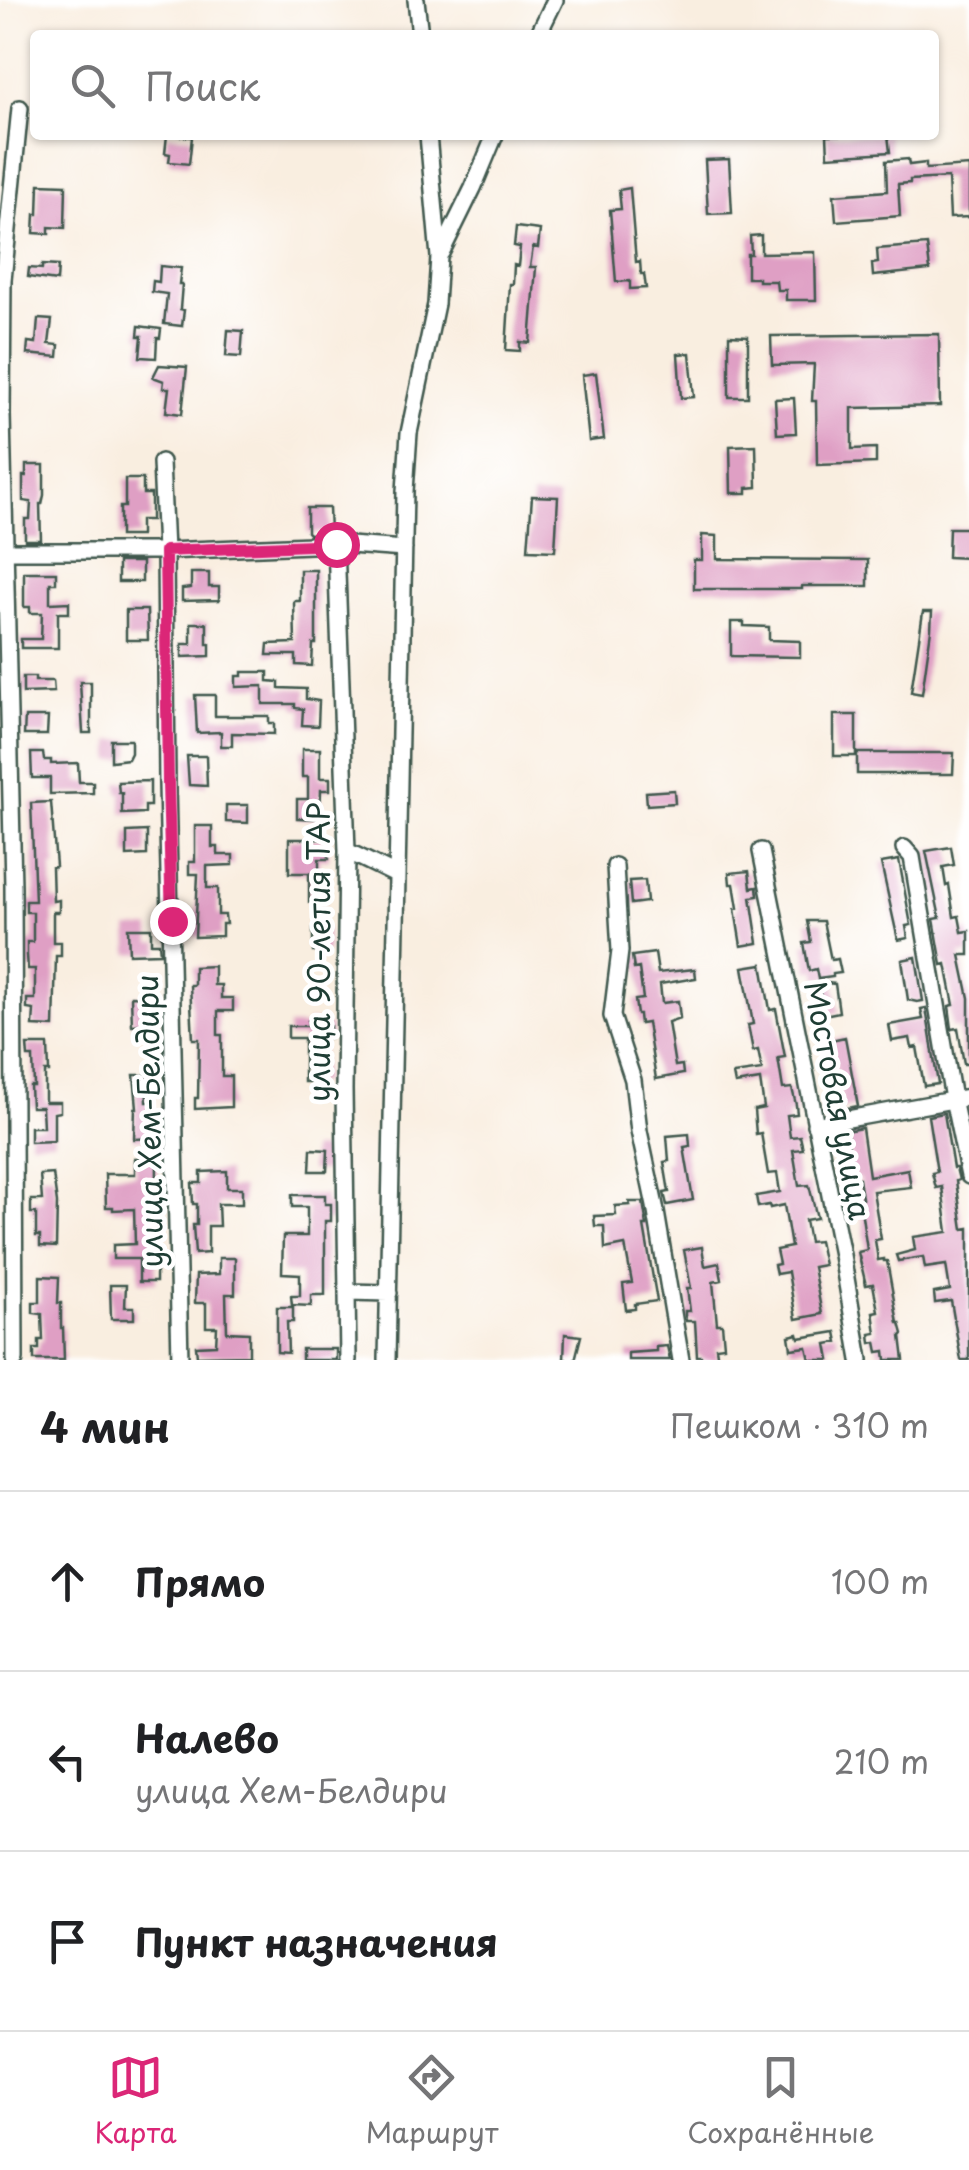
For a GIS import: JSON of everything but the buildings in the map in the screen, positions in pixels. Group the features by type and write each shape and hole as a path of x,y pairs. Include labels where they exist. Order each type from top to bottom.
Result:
{"street":[{"path":"416,0 419,30"},
{"path":"540,30 555,0"},
{"path":"15,1360 13,886 2,415 3,280 20,108"},
{"path":"387,1360 409,433 436,304 439,257 428,140"},
{"path":"439,257 493,140"},
{"name":"улица Хем-Белдири","path":"161,462 180,1360"},
{"path":"7,551 165,551 336,544 404,548"},
{"name":"улица 90-летия ТАР","path":"336,544 347,851 344,1090 348,1360"},
{"path":"904,848 912,857 961,1098 969,1176"},
{"path":"347,851 396,875"},
{"name":"Мостовая улица","path":"761,851 860,1360"},
{"path":"615,866 620,952 612,1016 633,1080 681,1360"},
{"path":"815,1126 961,1098"},
{"path":"347,1292 389,1293"}],"route":[{"path":"172,921 165,551 336,544"}]}
